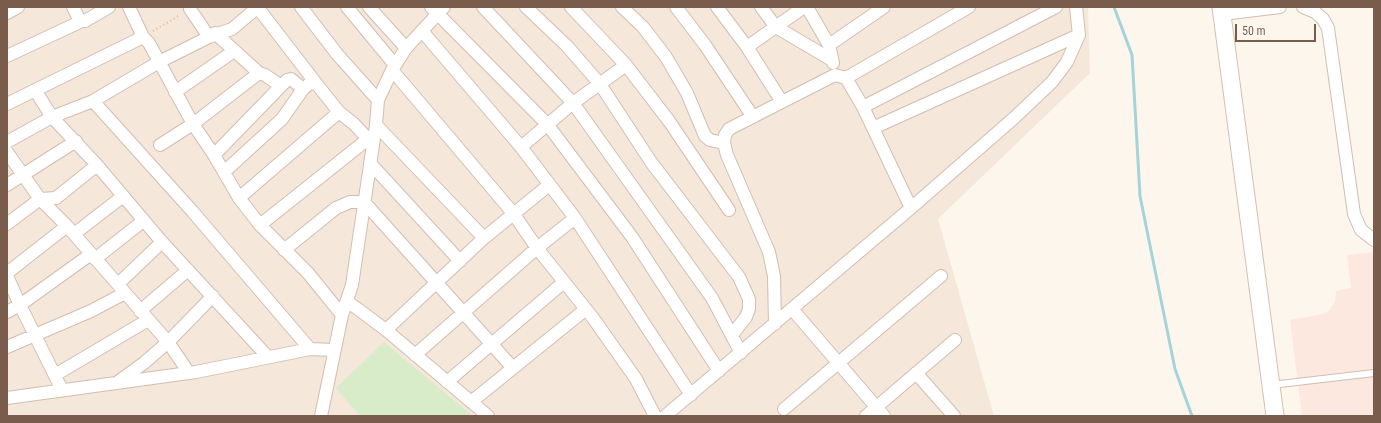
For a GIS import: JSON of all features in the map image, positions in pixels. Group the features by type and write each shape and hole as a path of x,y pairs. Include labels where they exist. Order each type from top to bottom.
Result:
{"street":[{"path":"7,13 18,7"},
{"path":"73,7 82,21"},
{"path":"7,56 82,21 88,20 109,7"},
{"path":"129,7 143,37 149,43 193,124 214,155 239,198 260,225 308,273 342,315"},
{"path":"7,142 52,117 93,101 159,62 212,35 232,29 258,7 339,112 371,138"},
{"path":"301,7 337,54 378,100"},
{"path":"347,7 394,68 513,213 537,248 586,309 636,378 655,416"},
{"path":"369,7 406,48"},
{"path":"482,7 573,103 712,298 741,353"},
{"path":"526,7 567,46 600,84 651,162 739,277 749,300 749,309 746,318 732,336"},
{"path":"570,7 626,65 669,121 729,210"},
{"path":"622,7 642,27 666,57 687,93 705,136 710,140 724,142"},
{"path":"676,7 705,45 753,117"},
{"path":"717,7 747,47 782,102"},
{"path":"761,7 776,27 832,60"},
{"path":"747,47 805,7 829,45 832,60 841,77 863,107 911,208"},
{"path":"829,45 884,7"},
{"path":"775,324 774,276 769,252 727,154 724,142 725,135 730,129 782,102 841,77 969,7"},
{"path":"863,107 1056,7"},
{"path":"665,416 911,208 1014,118 1052,82 1067,62 1079,35 1076,7"},
{"path":"1276,416 1222,11 1280,7"},
{"path":"1303,7 1315,12 1323,19 1328,28 1354,214 1361,230 1374,240"},
{"path":"321,416 342,315 352,285 370,164 371,138 376,124 378,100 406,48 422,31 437,9 547,124 632,237 719,371"},
{"path":"186,10 212,35 234,51 259,73 265,75 282,86"},
{"path":"422,31 521,147 574,218 690,395"},
{"path":"873,128 1079,35"},
{"path":"7,104 143,37"},
{"path":"175,92 234,51"},
{"path":"521,147 573,103 626,65"},
{"path":"160,145 193,124 259,73"},
{"path":"214,155 287,80 291,79 302,89"},
{"path":"224,172 282,119 302,89 315,82"},
{"path":"36,90 52,117 76,141 143,221 268,357"},
{"path":"93,101 193,212 310,349"},
{"path":"239,198 339,112"},
{"path":"376,124 484,238"},
{"path":"260,225 371,138"},
{"path":"7,185 76,141"},
{"path":"7,152 40,199 122,288 168,342 189,373"},
{"path":"370,164 460,261"},
{"path":"7,224 40,199 56,198 97,165"},
{"path":"386,330 484,238 549,185"},
{"path":"62,390 20,306 7,274 70,230 122,197"},
{"path":"284,250 336,208 350,202 364,202 513,368"},
{"path":"415,355 537,248 574,218"},
{"path":"7,312 20,306 143,221"},
{"path":"7,347 36,336 91,311 122,288 162,242"},
{"path":"55,375 144,315 188,270"},
{"path":"784,409 941,276"},
{"path":"447,382 564,282"},
{"path":"118,381 144,363 168,342 213,296"},
{"path":"347,300 386,330 488,416"},
{"path":"471,402 586,309"},
{"path":"792,309 880,412"},
{"path":"866,416 880,412 916,373 954,340"},
{"path":"7,398 118,381 189,373 310,349 334,350"},
{"path":"916,373 954,416"}],"lane":[{"path":"1272,385 1374,373"}],"path":[{"path":"143,37 186,10"}],"shaded area":[{"path":"7,7 1088,7 1090,73 938,219 994,416 7,416"},
{"path":"1374,252 1374,416 1302,416 1290,320 1323,314 1330,310 1335,301 1336,291 1351,288 1347,255"}],"green space":[{"path":"384,342 473,416 360,416 336,388"}],"waterway":[{"path":"1114,7 1132,55 1140,196 1175,369 1192,416"}]}
